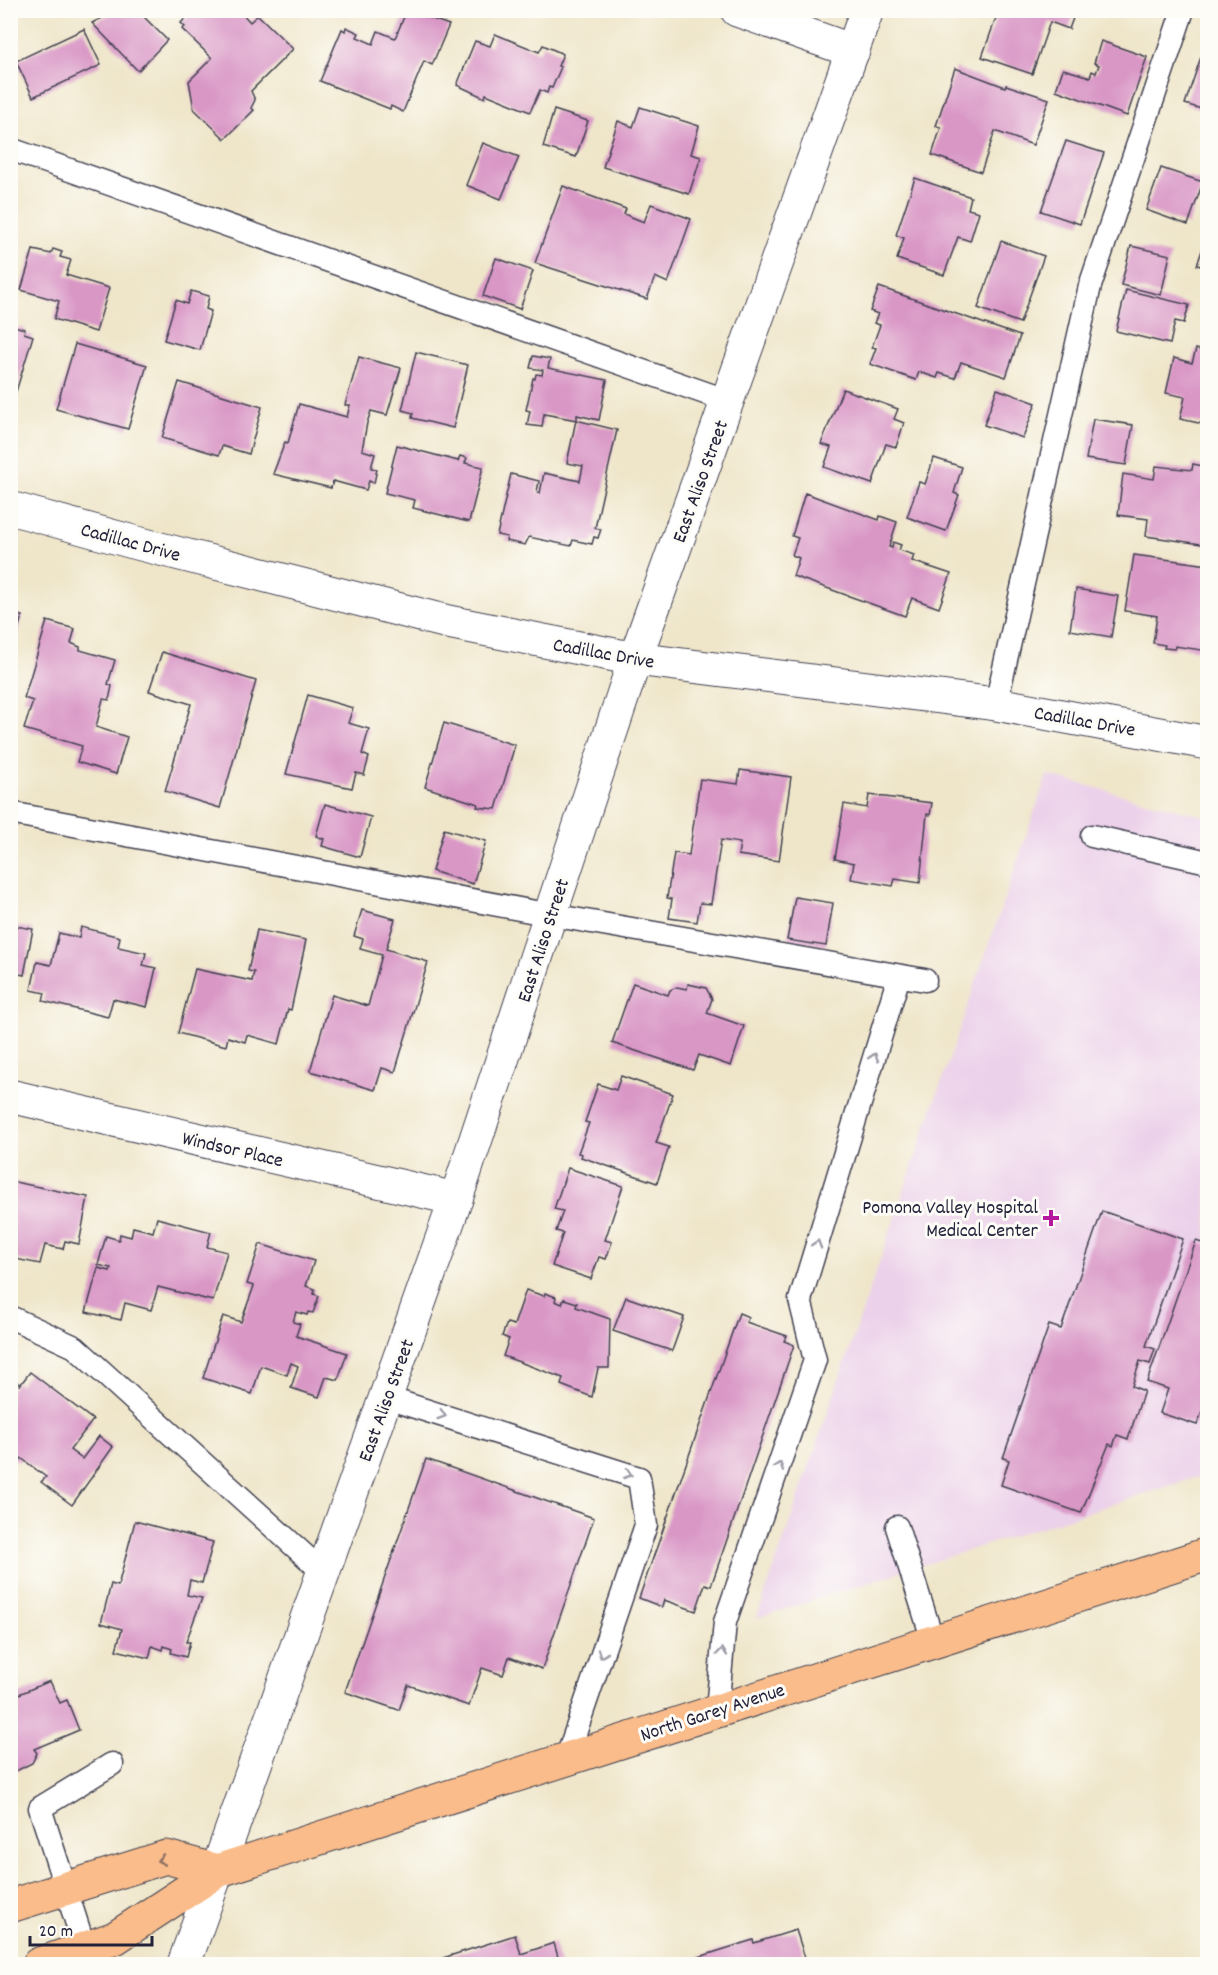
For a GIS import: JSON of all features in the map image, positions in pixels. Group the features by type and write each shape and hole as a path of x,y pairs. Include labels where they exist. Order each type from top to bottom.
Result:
{"main road":[{"name":"North Garey Avenue","path":"39,1965 115,1938 217,1871 567,1757 1208,1554"},
{"path":"10,1906 166,1857 217,1871"}],"street":[{"path":"737,10 853,51"},
{"name":"East Aliso Street","path":"184,1965 456,1199 635,659 867,10"},
{"name":"Cadillac Drive","path":"10,508 133,542 448,622 635,659 996,704 1208,743"},
{"name":"Windsor Place","path":"10,1096 456,1199"}],"lane":[{"path":"996,704 1090,286 1183,10"},
{"path":"10,149 728,401"},
{"path":"10,813 550,915 925,980"},
{"path":"1092,836 1208,862"},
{"path":"717,1710 725,1622 815,1360 800,1300 898,976"},
{"path":"10,1317 75,1347 323,1572"},
{"path":"387,1398 639,1478 646,1525 567,1757"},
{"path":"897,1527 933,1641"},
{"path":"85,1949 40,1808 112,1764"}],"shaded area":[{"name":"Pomona Valley Hospital Medical Center","path":"1047,775 1207,817 1207,1474 757,1618"}],"building":[{"path":"118,10 137,10 167,40 138,71 92,23"},
{"path":"193,10 239,10 250,22 258,15 293,49 251,91 255,100 251,108 254,110 225,139 194,109 189,81 212,58 182,29 185,27 181,23"},
{"path":"407,10 449,25 432,65 424,61 403,112 320,81 342,29 345,31 346,27 359,33 357,37 373,44 378,31 395,38"},
{"path":"990,10 1076,10 1069,29 1050,22 1032,74 982,57 996,18 989,15"},
{"path":"84,29 101,65 33,97 16,61"},
{"path":"495,34 539,52 543,45 563,54 558,66 561,67 552,88 549,87 547,93 540,90 530,112 486,94 485,98 457,85 475,41 490,46"},
{"path":"1101,41 1147,57 1127,116 1056,90 1063,69 1090,77 1092,71 1096,73 1099,65 1094,63"},
{"path":"1201,57 1208,60 1208,111 1185,104"},
{"path":"955,68 1005,87 1006,85 1049,99 1033,145 995,131 981,172 932,155 941,127 936,126"},
{"path":"640,107 699,126 691,154 701,157 689,194 603,167 618,121 633,127"},
{"path":"554,110 588,121 576,157 543,147"},
{"path":"1066,141 1104,153 1080,224 1041,211"},
{"path":"483,143 519,157 501,199 466,185"},
{"path":"1161,168 1203,182 1188,225 1146,210"},
{"path":"915,178 971,197 968,209 979,212 970,241 958,237 944,275 897,259 904,238 896,235"},
{"path":"563,186 626,209 624,214 644,222 651,204 691,219 668,283 655,277 647,299 535,263"},
{"path":"1208,236 1208,268 1197,265"},
{"path":"1001,241 1044,256 1020,323 978,308"},
{"path":"1131,246 1170,255 1161,295 1121,285"},
{"path":"53,249 62,252 60,257 71,260 66,275 109,288 96,332 54,319 59,301 21,290 33,250 51,254"},
{"path":"496,258 533,271 520,309 483,296"},
{"path":"879,287 1020,336 1006,377 961,362 955,378 939,373 937,378 919,372 916,380 870,364 876,348 872,347 880,325 874,323 878,314 870,311"},
{"path":"1126,290 1189,305 1184,323 1175,321 1170,344 1116,331"},
{"path":"191,291 209,296 206,309 211,311 200,350 164,340 176,300 187,304"},
{"path":"10,325 25,329 24,333 33,336 15,395 10,394"},
{"path":"75,344 147,365 128,429 56,409"},
{"path":"1196,349 1208,352 1208,425 1180,419 1185,397 1166,393 1174,358 1192,363"},
{"path":"416,352 468,365 453,428 412,418 413,413 402,410"},
{"path":"533,356 550,359 548,368 607,380 599,420 577,415 577,420 544,414 542,427 527,425 530,411 526,410 533,378 535,379 536,374 542,375 543,370 530,368"},
{"path":"359,357 401,368 387,415 371,411 367,423 362,450 375,454 371,468 377,469 374,483 369,481 366,490 333,481 331,488 273,474 285,442 288,443 299,404 347,417 350,405 345,405"},
{"path":"179,382 262,407 249,454 222,446 219,455 162,438"},
{"path":"843,389 898,409 894,419 904,423 896,447 886,444 872,484 824,467 831,447 821,444"},
{"path":"997,389 1036,403 1023,438 984,425"},
{"path":"1093,419 1133,425 1126,465 1086,459"},
{"path":"576,420 617,430 595,528 601,529 598,538 594,537 592,544 573,540 571,546 529,537 525,545 506,541 507,537 497,535 511,474 539,481 537,492 540,493 544,473 580,481 583,466 567,463"},
{"path":"397,445 458,461 460,456 467,458 465,463 483,467 469,522 413,508 415,500 385,493"},
{"path":"934,458 962,467 954,493 959,495 946,531 907,517 919,482 925,484"},
{"path":"1193,464 1208,467 1208,545 1146,536 1148,519 1118,515 1123,474 1154,479 1156,466 1192,470"},
{"path":"805,493 879,520 880,516 897,522 889,547 892,548 893,542 901,545 899,550 914,555 912,561 951,574 939,608 912,598 905,616 793,576 799,558 792,555 798,538 792,536"},
{"path":"1134,555 1208,565 1208,651 1175,646 1175,649 1164,648 1165,645 1153,643 1157,616 1125,611"},
{"path":"1076,589 1118,596 1111,637 1070,630"},
{"path":"10,613 22,616 11,655 10,655"},
{"path":"47,621 75,629 71,643 80,647 80,650 115,660 108,684 112,686 109,700 103,699 96,727 127,737 116,774 77,762 82,746 24,729 33,701 24,698"},
{"path":"162,652 256,681 220,808 165,791 191,704 149,691"},
{"path":"308,695 353,708 348,723 369,729 362,754 369,757 364,775 356,773 352,788 286,774"},
{"path":"444,723 515,745 496,809 477,807 478,804 425,787"},
{"path":"740,770 791,777 779,861 738,855 740,843 721,840 711,904 700,903 697,922 669,918 672,899 667,898 674,853 689,855 700,779 738,784"},
{"path":"869,795 932,803 930,815 927,814 920,883 895,879 893,886 851,879 854,863 835,859 844,804 867,808"},
{"path":"325,804 371,817 360,857 322,846 324,839 316,836"},
{"path":"444,829 486,841 473,884 432,871"},
{"path":"795,897 833,903 826,946 787,940"},
{"path":"362,910 395,919 386,949 428,962 395,1072 382,1068 375,1090 310,1071 332,995 368,1006 382,955 360,949 363,939 354,936"},
{"path":"10,925 33,929 24,975 10,972"},
{"path":"81,927 120,937 118,947 146,953 143,965 156,968 147,1007 113,999 108,1017 43,1001 45,993 31,990 37,962 51,965 59,933 79,938"},
{"path":"257,930 306,940 291,1010 288,1009 279,1044 247,1035 245,1042 228,1037 226,1046 178,1033 195,969 252,981 254,972 248,971"},
{"path":"633,983 668,995 670,990 677,987 687,989 688,984 706,988 712,999 707,1013 744,1026 731,1066 699,1055 693,1070 612,1043"},
{"path":"621,1076 673,1094 656,1143 669,1147 657,1183 581,1157 582,1154 578,1153 589,1123 585,1122 598,1084 616,1090"},
{"path":"568,1168 623,1186 605,1240 612,1242 606,1259 599,1257 591,1279 552,1266 563,1233 556,1231 563,1211 554,1209"},
{"path":"10,1181 88,1197 79,1244 65,1241 63,1249 45,1245 40,1264 10,1258"},
{"path":"1102,1211 1183,1239 1146,1346 1155,1349 1150,1364 1140,1361 1132,1386 1144,1391 1128,1439 1117,1435 1113,1446 1109,1444 1081,1513 1001,1485 1009,1460 1003,1458 1049,1325 1061,1329"},
{"path":"157,1218 211,1232 207,1247 227,1252 213,1301 158,1287 151,1310 125,1303 121,1320 86,1312 98,1268 110,1271 111,1268 98,1265 106,1236 119,1240 120,1234 131,1237 133,1227 153,1232"},
{"path":"1196,1241 1208,1245 1208,1396 1197,1425 1160,1413 1168,1389 1147,1382"},
{"path":"260,1244 314,1261 306,1286 315,1289 314,1294 319,1296 313,1313 308,1312 307,1315 296,1312 293,1322 300,1324 296,1336 347,1353 338,1380 326,1377 319,1397 291,1388 298,1366 291,1363 287,1375 261,1366 252,1394 203,1378 223,1316 241,1322 254,1286 247,1284"},
{"path":"526,1290 556,1297 555,1301 562,1304 564,1299 577,1303 576,1307 610,1319 609,1368 598,1368 592,1397 561,1385 563,1378 503,1356 509,1339 502,1336 507,1323 514,1325"},
{"path":"626,1297 684,1317 672,1351 613,1331"},
{"path":"739,1313 749,1317 746,1322 787,1336 784,1341 794,1345 711,1586 705,1584 696,1611 664,1600 662,1607 639,1598"},
{"path":"30,1372 93,1420 70,1450 82,1459 99,1436 113,1447 72,1505 41,1482 46,1477 21,1458 18,1462 10,1456 10,1391 17,1382 20,1385"},
{"path":"426,1459 594,1518 542,1669 509,1657 503,1675 482,1668 469,1706 408,1685 399,1710 345,1692"},
{"path":"135,1521 213,1542 202,1583 190,1580 187,1595 202,1598 186,1642 190,1642 186,1657 171,1653 172,1649 164,1646 163,1650 152,1646 149,1658 116,1650 122,1629 101,1623 111,1584 118,1586"},
{"path":"50,1681 60,1703 67,1700 79,1730 34,1749 37,1753 32,1763 12,1773 10,1707 15,1705 12,1697"},
{"path":"796,1930 807,1964 677,1964 753,1940 754,1943"},
{"path":"515,1935 521,1954 554,1943 560,1964 446,1964 443,1958"}],"place":[{"name":"Pomona Valley Hospital Medical Center","path":"1051,1218"}]}
